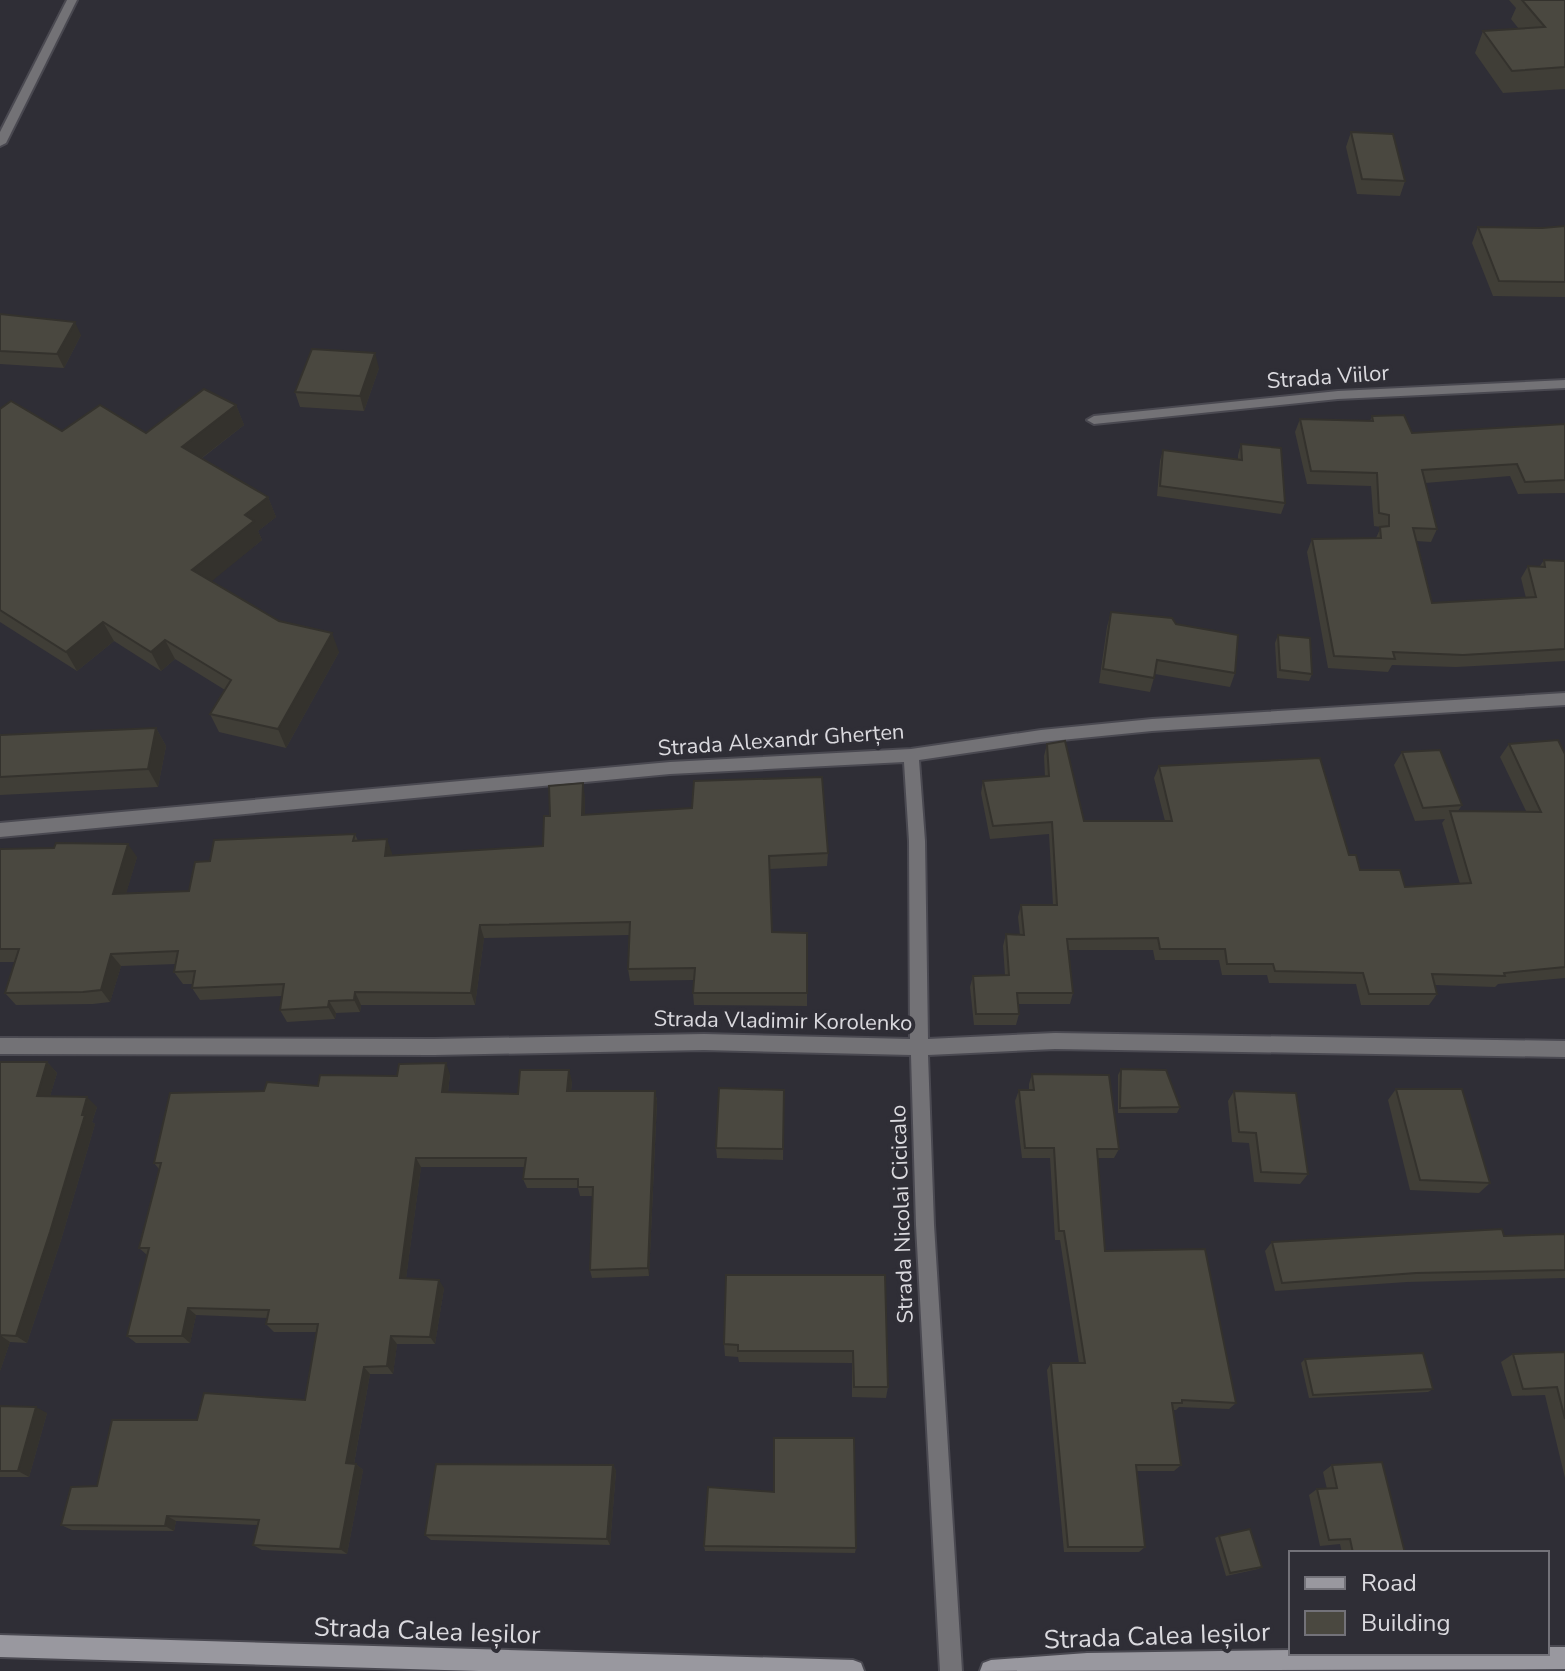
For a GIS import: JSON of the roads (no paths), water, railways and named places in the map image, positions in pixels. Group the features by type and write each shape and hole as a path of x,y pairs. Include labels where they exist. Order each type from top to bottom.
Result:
{"street":[{"path":"0,143 72,0"},
{"name":"Strada Viilor","path":"1094,420 1338,395 1565,384"},
{"name":"Strada Alexandr Gherțen","path":"0,830 670,768 911,755 1041,736 1152,725 1565,699"},
{"name":"Strada Nicolai Cicicalo","path":"911,755 917,841 925,1225 951,1671"},
{"name":"Strada Vladimir Korolenko","path":"0,1046 434,1047 704,1042 920,1047 1055,1041 1565,1049"},
{"name":"Strada Calea Ieșilor","path":"0,1646 853,1671"},
{"name":"Strada Calea Ieșilor","path":"991,1671 1087,1664 1565,1658"}]}
